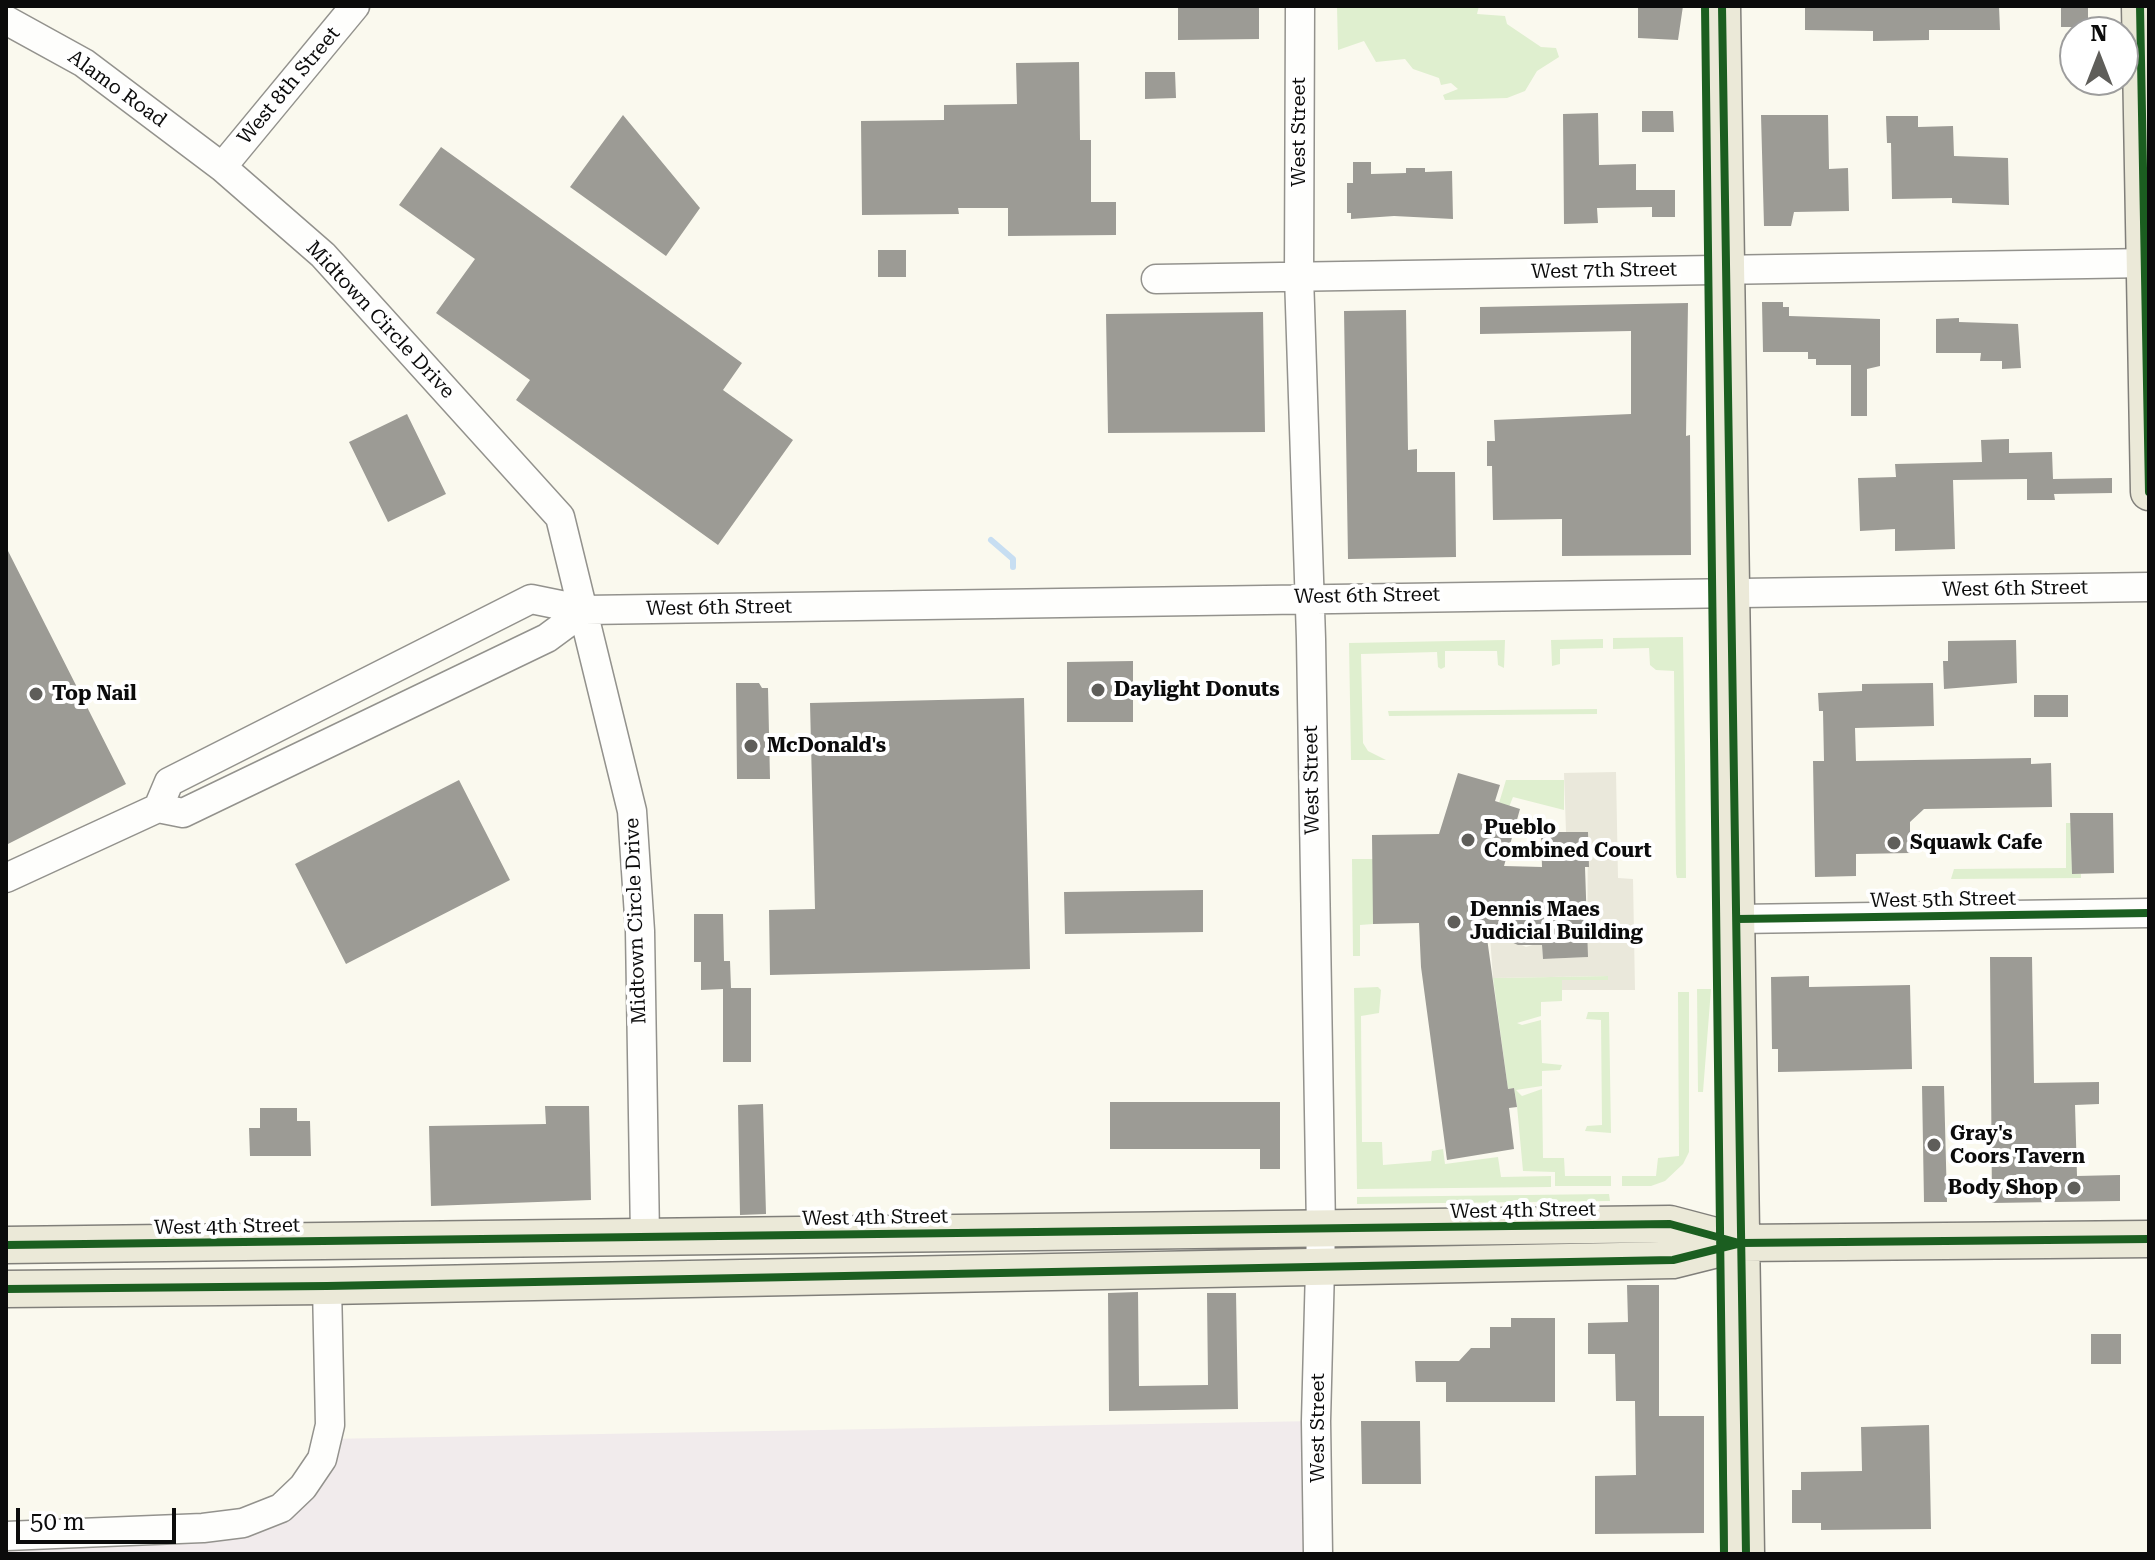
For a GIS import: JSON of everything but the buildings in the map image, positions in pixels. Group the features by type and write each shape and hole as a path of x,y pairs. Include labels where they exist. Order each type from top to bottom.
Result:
{"main road":[{"path":"1722,6 1746,1554"},
{"path":"2140,6 2148,263 2149,492"},
{"name":"West 4th Street","path":"6,1245 1670,1224 1741,1243"},
{"path":"163,1288 226,1268 241,1267 624,1259 645,1237"},
{"name":"West 4th Street","path":"6,1289 327,1286 1673,1260 1741,1243 2149,1239"}],"street":[{"name":"West 8th Street","path":"222,167 355,6"},
{"name":"West Street","path":"1300,6 1299,276 1321,1229 1316,1421 1318,1554"},
{"name":"Alamo Road","path":"6,20 84,63 222,167"},
{"name":"Midtown Circle Drive","path":"222,167 327,258 560,517 632,811 640,931 645,1237"},
{"name":"West 7th Street","path":"1156,279 2148,263"},
{"name":"West 6th Street","path":"585,610 2149,587"},
{"path":"158,808 169,782 531,599 585,610"},
{"path":"6,878 158,808 183,813 547,638 585,610"},
{"name":"West 5th Street","path":"1737,919 2149,913"},
{"path":"6,1536 203,1528 243,1523 281,1508 303,1487 322,1459 330,1425 327,1286"}],"shaded area":[{"path":"1616,772 1618,878 1633,879 1635,990 1562,990 1562,980 1608,980 1608,976 1493,978 1490,936 1504,936 1526,947 1542,942 1543,959 1587,957 1588,833 1566,832 1564,773"},
{"path":"1316,1421 1318,1554 6,1554 6,1536 281,1508 326,1439"}],"green space":[{"path":"1337,6 1479,6 1477,14 1505,16 1507,24 1541,47 1556,48 1559,57 1537,71 1525,91 1507,98 1445,100 1443,95 1458,89 1451,83 1441,85 1439,78 1413,69 1405,59 1376,62 1364,41 1338,50"},
{"path":"1683,637 1686,878 1677,878 1674,671 1656,670 1650,665 1649,648 1613,649 1613,638"},
{"path":"1603,639 1603,648 1560,649 1560,664 1552,666 1551,640"},
{"path":"1505,640 1504,668 1498,665 1497,651 1445,651 1445,667 1441,669 1438,667 1437,652 1361,654 1363,743 1368,751 1386,760 1351,760 1349,643"},
{"path":"1597,709 1597,714 1389,716 1388,711"},
{"path":"1506,780 1564,780 1564,810 1513,797 1509,807 1499,803"},
{"path":"2066,823 2071,823 2072,874 2081,874 2081,878 1951,879 1954,869 2066,868"},
{"path":"1352,859 1373,859 1373,924 1360,925 1360,956 1353,956"},
{"path":"1608,976 1608,980 1562,990 1562,1001 1541,1002 1541,1016 1517,1023 1522,1025 1541,1020 1542,1063 1562,1065 1560,1070 1542,1071 1542,1086 1516,1090 1522,1096 1542,1089 1543,1158 1564,1158 1565,1176 1611,1176 1611,1186 1555,1186 1555,1172 1523,1171 1517,1106 1514,1088 1508,1089 1493,978"},
{"path":"1378,987 1381,990 1379,1013 1361,1016 1362,1142 1382,1142 1383,1165 1431,1161 1432,1151 1443,1149 1445,1164 1498,1157 1501,1177 1551,1176 1551,1187 1357,1189 1354,988"},
{"path":"1697,989 1711,989 1703,1092 1698,1092"},
{"path":"1678,992 1689,992 1689,1152 1683,1164 1665,1181 1651,1186 1622,1186 1622,1176 1656,1176 1658,1158 1679,1156"},
{"path":"1588,1012 1609,1012 1611,1133 1585,1131 1587,1126 1602,1125 1601,1020 1586,1019"},
{"path":"1609,1194 1610,1201 1357,1204 1357,1197"}],"waterway":[{"path":"991,540 1013,559 1013,567"}],"cycle path":[{"path":"1705,6 1724,1554"},
{"path":"1722,6 1746,1554"},
{"path":"2140,6 2149,492"},
{"path":"1737,919 2149,913"},
{"path":"6,1245 1670,1224 1739,1243"},
{"path":"6,1289 327,1286 1673,1260 1741,1243 2149,1239"}],"place":[{"name":"Daylight Donuts","path":"1098,690"},
{"name":"Top Nail","path":"36,694"},
{"name":"McDonald's","path":"751,746"},
{"name":"Pueblo Combined Court","path":"1468,840"},
{"name":"Squawk Cafe","path":"1894,843"},
{"name":"Dennis Maes Judicial Building","path":"1454,922"},
{"name":"Gray's Coors Tavern","path":"1934,1145"},
{"name":"Body Shop","path":"2074,1188"}]}
